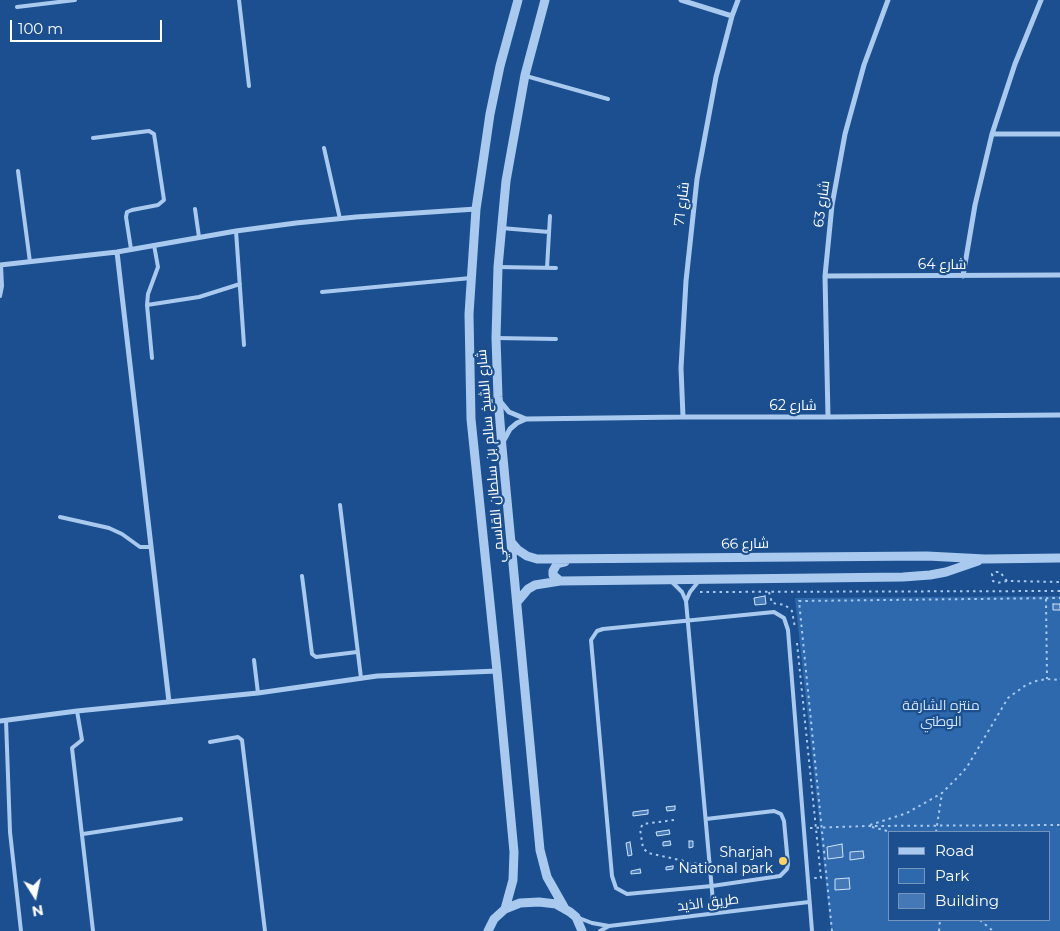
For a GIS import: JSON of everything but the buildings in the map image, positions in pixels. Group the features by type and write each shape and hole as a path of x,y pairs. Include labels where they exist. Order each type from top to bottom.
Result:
{"street":[{"name":"شارع الشيخ سالم بن سلطان القاسمي","path":"505,909 513,880 514,866 472,419 469,367 471,278 476,210 490,114 500,66 518,0"},
{"name":"شارع الشيخ سالم بن سلطان القاسمي","path":"545,0 525,75 506,181 498,267 496,338 502,447 540,850 547,877 564,907"},
{"path":"681,0 732,16"},
{"name":"شارع 71","path":"683,416 682,368 690,230 696,179 716,77 738,0"},
{"name":"شارع 63","path":"828,418 825,276 832,205 845,134 864,65 888,0"},
{"path":"963,276 975,204 992,134 1015,64 1041,0"},
{"path":"992,134 1060,134"},
{"path":"0,265 117,252 236,232 340,219 476,210"},
{"path":"117,252 169,702"},
{"name":"شارع 64","path":"825,276 1060,276"},
{"path":"498,397 509,412 526,419"},
{"name":"شارع 62","path":"526,419 683,416 828,418 1060,415"},
{"path":"502,447 504,438 510,429 526,419"},
{"name":"شارع 66","path":"511,541 518,550 527,556 537,559 927,556 985,559 1060,558"},
{"path":"927,556 940,564 940,571 930,575"},
{"name":"شارع 66","path":"517,602 528,589 535,585 560,581 903,577 946,572 985,559"},
{"path":"560,581 553,575 554,567 561,562 580,560"},
{"path":"3,720 258,693 394,674 497,671"},
{"path":"488,931 494,919 505,909 512,905 528,902 548,903 564,907 576,917 582,931"}],"lane":[{"path":"16,7 75,0"},
{"path":"239,0 249,86"},
{"path":"525,75 608,99"},
{"path":"93,138 149,131 154,134 164,200 158,205 127,212 126,217 131,249"},
{"path":"324,148 340,219"},
{"path":"18,171 30,262"},
{"path":"195,209 199,238"},
{"path":"547,268 550,216"},
{"path":"501,228 549,232"},
{"path":"236,232 244,345"},
{"path":"152,358 146,306 148,294 158,267 154,245"},
{"path":"0,265 2,286 0,296"},
{"path":"498,267 556,268"},
{"path":"322,292 471,278"},
{"path":"146,306 199,297 240,284"},
{"path":"496,338 556,339"},
{"path":"340,505 360,678"},
{"path":"60,517 109,528 122,534 140,547 151,547"},
{"path":"302,576 312,654 316,657 358,652"},
{"path":"670,579 682,592 686,601 714,913"},
{"path":"686,601 690,592 701,579"},
{"path":"706,819 774,811 781,814 784,821 788,864 784,873 775,877 712,886 627,894 616,888 612,876 591,640 598,631 603,629 774,612 784,618 788,630 812,931"},
{"path":"254,660 258,693"},
{"path":"77,711 82,740 72,748 93,931"},
{"path":"3,720 10,832 21,931"},
{"path":"210,742 238,737 242,740 265,931"},
{"path":"0,758 6,758"},
{"path":"83,834 181,819"},
{"name":"طريق الذيد","path":"576,917 592,923 609,926 809,902"},
{"name":"طريق الذيد","path":"600,931 609,926"}],"path":[{"path":"1006,581 1000,572 992,574 993,581 997,583 1006,581 1060,582"},
{"path":"690,592 1060,591"},
{"path":"769,592 772,603 785,605 792,611 796,630"},
{"path":"1046,598 1047,679"},
{"path":"832,931 799,601 1060,598"},
{"path":"797,640 817,828 820,878 807,879"},
{"path":"867,826 907,813 926,804 942,793 967,767 1008,698 1026,685 1047,679 1060,680"},
{"path":"936,831 942,793"},
{"path":"674,820 643,824 640,828 642,845 645,851 698,864 710,862"},
{"path":"804,828 1060,824"},
{"path":"867,826 888,831"},
{"path":"981,921 993,931"}],"green space":[{"name":"منتزه الشارقة الوطني","path":"1060,596 1060,931 831,931 795,598"}],"place":[{"name":"Sharjah National park","path":"783,861"}]}
